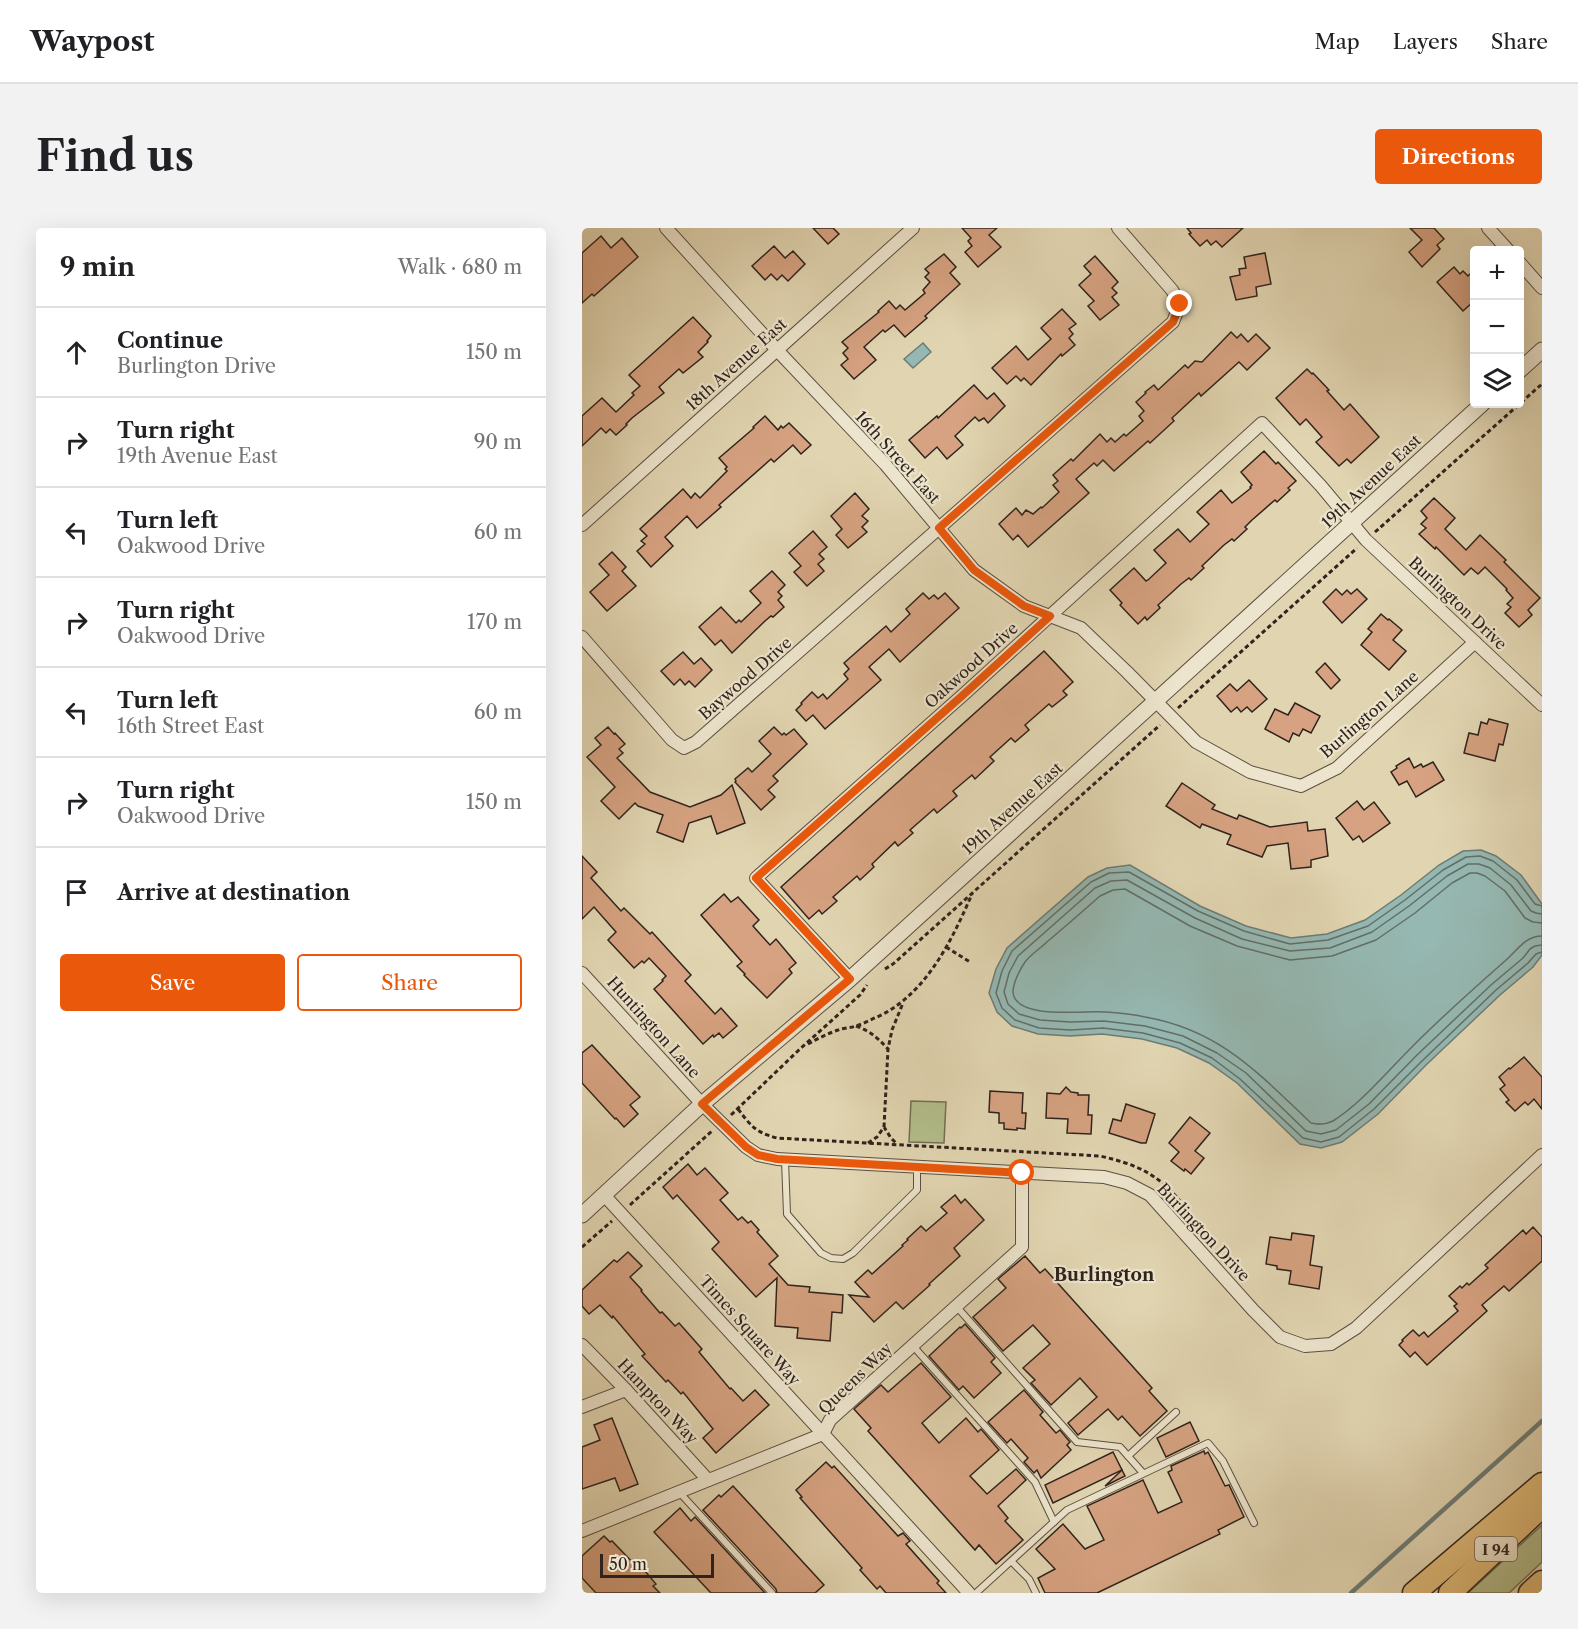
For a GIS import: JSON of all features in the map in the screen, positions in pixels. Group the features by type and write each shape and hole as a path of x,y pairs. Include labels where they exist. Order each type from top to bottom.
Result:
{"highway":[{"path":"1414,1593 1542,1484"},
{"name":"I 94","path":"1450,1593 1542,1506"},
{"path":"1530,1593 1542,1582"}],"street":[{"name":"16th Street East","path":"666,228 885,464 974,570 1024,606 1082,628 1156,701"},
{"name":"18th Avenue East","path":"582,525 913,228"},
{"path":"939,528 1173,322 1180,304 1172,290 1118,228"},
{"path":"1488,228 1504,246"},
{"path":"1524,268 1542,288"},
{"path":"1524,366 1542,350"},
{"name":"19th Avenue East","path":"582,1215 702,1104 850,979 1478,408"},
{"name":"Oakwood Drive","path":"850,979 756,878 963,695 1262,423 1353,523"},
{"name":"Burlington Drive","path":"1353,523 1366,540 1542,705"},
{"name":"Baywood Drive","path":"582,637 672,740 684,748 696,742 939,528"},
{"name":"Burlington Lane","path":"1156,701 1196,742 1250,772 1301,786 1337,768 1475,642"},
{"name":"Huntington Lane","path":"582,973 702,1104"},
{"name":"Burlington Drive","path":"702,1104 746,1147 758,1155 785,1160 1104,1177 1127,1183 1150,1195 1280,1337 1305,1346 1331,1344 1356,1328 1542,1155"},
{"name":"Queens Way","path":"582,1531 823,1434 830,1420 1022,1247 1022,1173"},
{"name":"Times Square Way","path":"604,1195 969,1593"},
{"name":"Hampton Way","path":"582,1345 708,1480"},
{"path":"582,1407 626,1390"}],"lane":[{"path":"785,1160 787,1214 821,1253 831,1258 843,1259 853,1253 917,1190 917,1167"},
{"path":"956,1306 1077,1442 1120,1447 1143,1473"},
{"path":"912,1346 1035,1482 1054,1522"},
{"path":"1128,1456 1176,1412"},
{"path":"976,1593 1067,1510 1208,1443 1222,1461 1254,1523"},
{"path":"679,1492 772,1593"},
{"path":"1012,1562 1029,1579 1036,1593"}],"path":[{"path":"885,969 1542,384"},
{"path":"801,1047 839,1030 880,1016 903,1001 928,973 946,947 973,893"},
{"path":"946,947 970,962"},
{"path":"582,1247 738,1109 801,1047 860,995 869,981"},
{"path":"899,1145 891,1138 885,1127 888,1049 892,1030 903,1001"},
{"path":"856,1026 869,1030 888,1049"},
{"path":"738,1109 752,1127 763,1134 777,1138 1101,1156 1124,1161 1143,1169 1172,1191 1180,1201"},
{"path":"867,1143 877,1137 885,1127"}],"green space":[{"path":"911,1101 946,1102 944,1143 909,1142"},
{"path":"1542,1525 1542,1562 1509,1593 1468,1593"}],"water":[{"path":"923,343 931,352 913,368 904,359"},
{"path":"1481,850 1496,856 1521,875 1542,904 1542,955 1533,967 1426,1065 1378,1114 1342,1142 1321,1148 1300,1144 1237,1083 1209,1063 1177,1048 1142,1039 1102,1034 1070,1036 1038,1034 1012,1026 997,1012 989,993 996,969 1007,948 1088,877 1107,868 1130,865 1200,906 1246,926 1291,938 1327,934 1365,920 1439,865 1463,851"}],"building":[{"path":"813,228 833,228 839,234 828,244"},
{"path":"962,228 997,228 989,235 1001,247 978,267 965,252 972,246 968,241 971,238"},
{"path":"1187,228 1243,228 1222,247 1216,241 1211,245 1207,240 1200,246 1189,234 1191,233"},
{"path":"1410,228 1434,228 1444,239 1437,245 1440,249 1422,267 1409,252 1422,240"},
{"path":"601,236 611,248 622,238 638,257 594,296 592,294 582,303 582,253"},
{"path":"774,246 785,258 793,251 805,264 788,281 782,275 777,280 771,274 765,280 752,266"},
{"path":"1265,253 1271,284 1256,287 1257,296 1236,300 1230,277 1240,275 1239,269 1246,268 1244,257"},
{"path":"944,254 956,267 950,273 960,284 905,337 894,325 885,332 883,330 864,347 876,360 854,379 841,365 848,359 843,353 848,348 842,342 889,301 896,309 900,305 905,310 925,293 923,290 930,282 925,277 929,273 925,269"},
{"path":"1095,256 1118,282 1112,288 1117,293 1112,297 1119,305 1100,320 1088,306 1094,301 1079,285 1091,274 1084,266"},
{"path":"1454,267 1460,274 1463,271 1468,276 1470,274 1470,305 1463,311 1437,282"},
{"path":"1062,309 1076,324 1069,329 1073,334 1069,338 1075,345 1062,356 1061,354 1031,385 1024,378 1021,381 1016,376 1007,384 992,368 1016,346 1028,360 1051,339 1041,328"},
{"path":"693,317 711,336 698,352 703,357 683,373 679,369 659,387 664,393 632,418 616,435 610,429 606,433 601,428 582,446 582,416 602,398 616,412 640,386 629,375"},
{"path":"1231,332 1237,338 1241,334 1248,342 1256,334 1270,348 1247,370 1239,362 1201,396 1199,393 1172,418 1174,421 1114,471 1103,460 1097,466 1094,463 1076,479 1089,493 1028,547 1018,535 1013,540 999,524 1016,508 1022,515 1026,510 1033,514 1042,508 1059,492 1053,485 1058,481 1053,475 1071,459 1073,461 1100,434 1107,442 1111,438 1115,442 1124,434 1126,436 1143,421 1139,416 1144,411 1136,402 1145,392 1154,385 1158,390 1185,365 1188,368 1195,361 1202,362"},
{"path":"1307,369 1329,390 1327,391 1344,410 1350,404 1379,437 1351,463 1347,459 1339,466 1316,442 1322,437 1306,419 1300,425 1276,398"},
{"path":"974,385 987,399 994,393 1005,406 988,423 984,418 979,421 975,417 955,436 963,445 947,459 937,447 925,458 909,440 937,416 938,418"},
{"path":"765,416 778,430 789,423 811,445 801,454 793,445 774,462 771,459 719,505 721,507 697,528 687,516 665,537 673,546 651,567 637,551 645,544 641,541 647,536 640,529 683,489 691,498 695,493 700,498 727,471 725,469 727,467 719,458"},
{"path":"1264,451 1296,481 1288,488 1290,490 1252,520 1245,527 1247,529 1234,541 1232,539 1224,545 1191,580 1189,578 1181,584 1158,605 1160,608 1147,620 1145,617 1138,624 1120,605 1122,603 1110,590 1134,568 1146,581 1148,580 1166,563 1154,550 1178,529 1190,542 1209,524 1197,512 1221,490 1232,503 1251,488 1252,485 1241,472"},
{"path":"855,493 869,509 862,516 868,521 862,527 867,532 848,548 836,535 842,529 831,516"},
{"path":"1434,498 1455,518 1445,529 1466,550 1480,535 1540,598 1528,610 1532,615 1519,627 1505,613 1511,607 1507,604 1513,598 1485,567 1478,574 1471,568 1464,575 1436,547 1435,549 1419,534 1426,528 1421,524 1427,518 1421,511"},
{"path":"813,531 827,547 819,554 824,559 818,564 824,571 807,586 794,572 801,566 789,553"},
{"path":"612,552 626,567 622,571 636,586 607,611 590,592 609,575 599,564"},
{"path":"772,571 785,585 778,592 782,596 778,600 784,607 765,621 732,653 721,640 715,645 699,627 721,607 736,623 739,620 741,622 761,603 750,591"},
{"path":"1336,589 1342,595 1347,590 1351,594 1357,589 1367,599 1342,623 1323,602"},
{"path":"923,593 929,599 934,595 938,599 945,593 959,608 900,662 889,649 869,667 881,680 825,729 813,715 806,721 796,710 801,703 812,692 818,698 823,694 827,699 848,679 844,674 849,669 844,663 886,626 891,632 910,614 906,609"},
{"path":"1381,614 1402,630 1393,640 1406,651 1389,670 1361,645 1372,632 1368,629"},
{"path":"1044,651 1073,682 1063,691 1067,695 1052,707 1049,704 1025,725 1029,730 1015,742 1011,738 990,757 994,761 975,779 972,775 953,791 957,796 937,813 934,809 910,830 913,833 898,846 895,842 872,864 874,867 860,880 857,876 833,897 837,901 822,914 819,910 809,919 781,887"},
{"path":"683,652 694,664 701,658 712,670 695,687 689,681 685,685 680,679 674,685 661,671"},
{"path":"1325,663 1340,680 1331,689 1316,672"},
{"path":"1249,680 1267,699 1252,712 1247,707 1241,712 1237,707 1231,712 1217,696 1230,684 1237,691"},
{"path":"1295,703 1320,716 1311,733 1303,729 1299,736 1293,733 1289,742 1265,729 1275,709 1288,715"},
{"path":"1489,719 1508,724 1503,745 1499,744 1495,761 1464,753 1469,733 1478,735 1481,722 1487,724"},
{"path":"608,727 625,744 619,749 623,753 617,758 650,792 690,807 721,795 732,785 745,823 717,834 711,816 689,823 683,842 657,832 663,815 635,803 619,819 601,801 615,787 587,757 601,745 595,738"},
{"path":"774,727 782,735 794,729 807,744 773,776 778,781 768,790 775,797 761,810 735,782 735,779 748,768 752,772 771,754 759,741"},
{"path":"1409,758 1414,768 1433,762 1444,780 1416,797 1407,781 1399,785 1391,772"},
{"path":"1182,783 1215,805 1212,809 1237,819 1239,815 1270,827 1307,822 1308,831 1325,829 1328,856 1311,860 1311,867 1291,869 1288,843 1267,846 1262,857 1227,844 1231,835 1202,824 1200,828 1166,806"},
{"path":"1357,801 1364,810 1374,802 1390,823 1363,842 1359,836 1353,840 1336,818"},
{"path":"582,856 597,872 591,878 621,911 624,908 650,934 652,932 691,975 685,981 715,1014 721,1008 737,1026 723,1038 719,1033 703,1044 654,989 666,976 649,958 634,968 608,940 616,932 594,907 582,919"},
{"path":"724,894 731,902 738,897 759,920 753,926 770,945 776,939 796,963 789,969 792,973 767,998 744,975 737,966 742,962 701,915"},
{"path":"592,1045 640,1097 630,1105 638,1114 624,1127 582,1083 582,1053"},
{"path":"1524,1057 1542,1077 1542,1109 1534,1099 1528,1105 1525,1102 1515,1111 1506,1102 1509,1100 1500,1089 1505,1085 1499,1077"},
{"path":"1066,1087 1078,1095 1089,1095 1088,1115 1092,1115 1091,1134 1067,1133 1068,1119 1046,1118 1047,1093 1060,1094"},
{"path":"990,1091 1023,1093 1022,1113 1026,1113 1025,1129 1004,1129 1004,1123 999,1123 999,1113 989,1112"},
{"path":"1126,1104 1155,1114 1146,1143 1109,1133 1113,1119 1121,1121"},
{"path":"1190,1117 1210,1133 1195,1151 1204,1158 1191,1174 1171,1161 1179,1152 1169,1143"},
{"path":"688,1164 697,1175 705,1168 728,1193 720,1200 738,1220 742,1217 748,1223 751,1221 759,1230 757,1232 778,1256 769,1264 788,1285 810,1287 809,1292 843,1295 842,1313 832,1312 830,1341 797,1338 798,1328 775,1326 777,1278 756,1297 712,1249 719,1242 677,1195 673,1199 663,1187"},
{"path":"955,1195 961,1203 965,1199 984,1220 954,1248 960,1256 930,1285 903,1309 896,1302 874,1322 849,1295 869,1297 855,1282 868,1270 872,1274 921,1226 926,1231 947,1213 941,1207"},
{"path":"1533,1227 1542,1237 1542,1261 1509,1291 1504,1286 1482,1305 1487,1311 1427,1365 1415,1352 1410,1357 1399,1345 1402,1340 1413,1330 1419,1336 1424,1332 1428,1337 1458,1311 1454,1306 1457,1304 1449,1296 1460,1286 1462,1288 1467,1283 1469,1285 1488,1268 1485,1265 1523,1230 1526,1234"},
{"path":"1292,1233 1314,1236 1310,1265 1322,1267 1319,1289 1289,1284 1291,1271 1277,1269 1277,1266 1266,1264 1270,1237 1291,1240"},
{"path":"628,1252 642,1266 630,1277 660,1313 662,1312 675,1326 679,1323 702,1349 699,1352 730,1389 743,1401 755,1390 769,1405 716,1453 703,1438 713,1429 683,1392 681,1394 668,1380 666,1382 642,1356 645,1354 613,1316 612,1318 600,1305 589,1314 582,1306 582,1290 614,1260 617,1262"},
{"path":"1025,1256 1040,1273 1045,1269 1152,1388 1149,1391 1167,1411 1140,1436 1122,1416 1118,1420 1108,1409 1078,1435 1068,1423 1097,1397 1080,1378 1051,1405 1031,1383 1035,1380 1023,1368 1050,1344 1033,1325 1003,1351 973,1317 1006,1288 998,1279"},
{"path":"965,1324 995,1358 991,1362 1001,1373 974,1398 963,1386 959,1390 929,1356"},
{"path":"921,1363 951,1397 922,1423 939,1443 966,1418 978,1432 981,1429 999,1450 970,1476 987,1494 1016,1469 1026,1480 998,1506 1008,1518 1005,1521 1023,1540 996,1564 979,1545 975,1550 868,1431 871,1428 854,1409 881,1385 888,1392"},
{"path":"1024,1390 1043,1412 1040,1415 1056,1433 1060,1430 1070,1442 1067,1445 1071,1450 1041,1478 1037,1470 1034,1473 1024,1462 1028,1458 1011,1439 1007,1443 988,1422"},
{"path":"612,1418 638,1484 620,1491 615,1478 582,1489 582,1447 600,1440 594,1425"},
{"path":"1190,1422 1199,1441 1166,1457 1157,1438"},
{"path":"1204,1451 1205,1454 1208,1452 1225,1486 1229,1485 1244,1517 1218,1530 1220,1534 1097,1593 1045,1593 1038,1578 1055,1569 1036,1549 1063,1524 1085,1549 1104,1540 1087,1506 1143,1480 1158,1513 1182,1502 1168,1472 1172,1470 1171,1466"},
{"path":"1113,1452 1122,1470 1053,1503 1045,1485"},
{"path":"826,1462 832,1468 834,1466 898,1536 903,1533 910,1541 906,1544 939,1581 937,1583 946,1593 886,1593 880,1586 877,1589 860,1570 862,1568 800,1498 802,1497 796,1490"},
{"path":"1122,1470 1125,1476 1105,1486"},
{"path":"733,1486 824,1585 815,1593 777,1593 776,1589 703,1510"},
{"path":"680,1508 691,1521 695,1517 765,1593 711,1593 654,1532"},
{"path":"604,1536 610,1542 612,1541 637,1567 639,1564 656,1584 653,1586 660,1593 596,1593 582,1578 582,1556"}],"waterway":[{"path":"1351,1593 1542,1421"}],"district":[{"name":"Burlington","path":"1104,1275"}],"route":[{"path":"1022,1173 777,1159 758,1155 746,1147 702,1104 850,979 756,878 1050,616 1024,606 974,570 939,528 1173,322 1180,304"}]}
